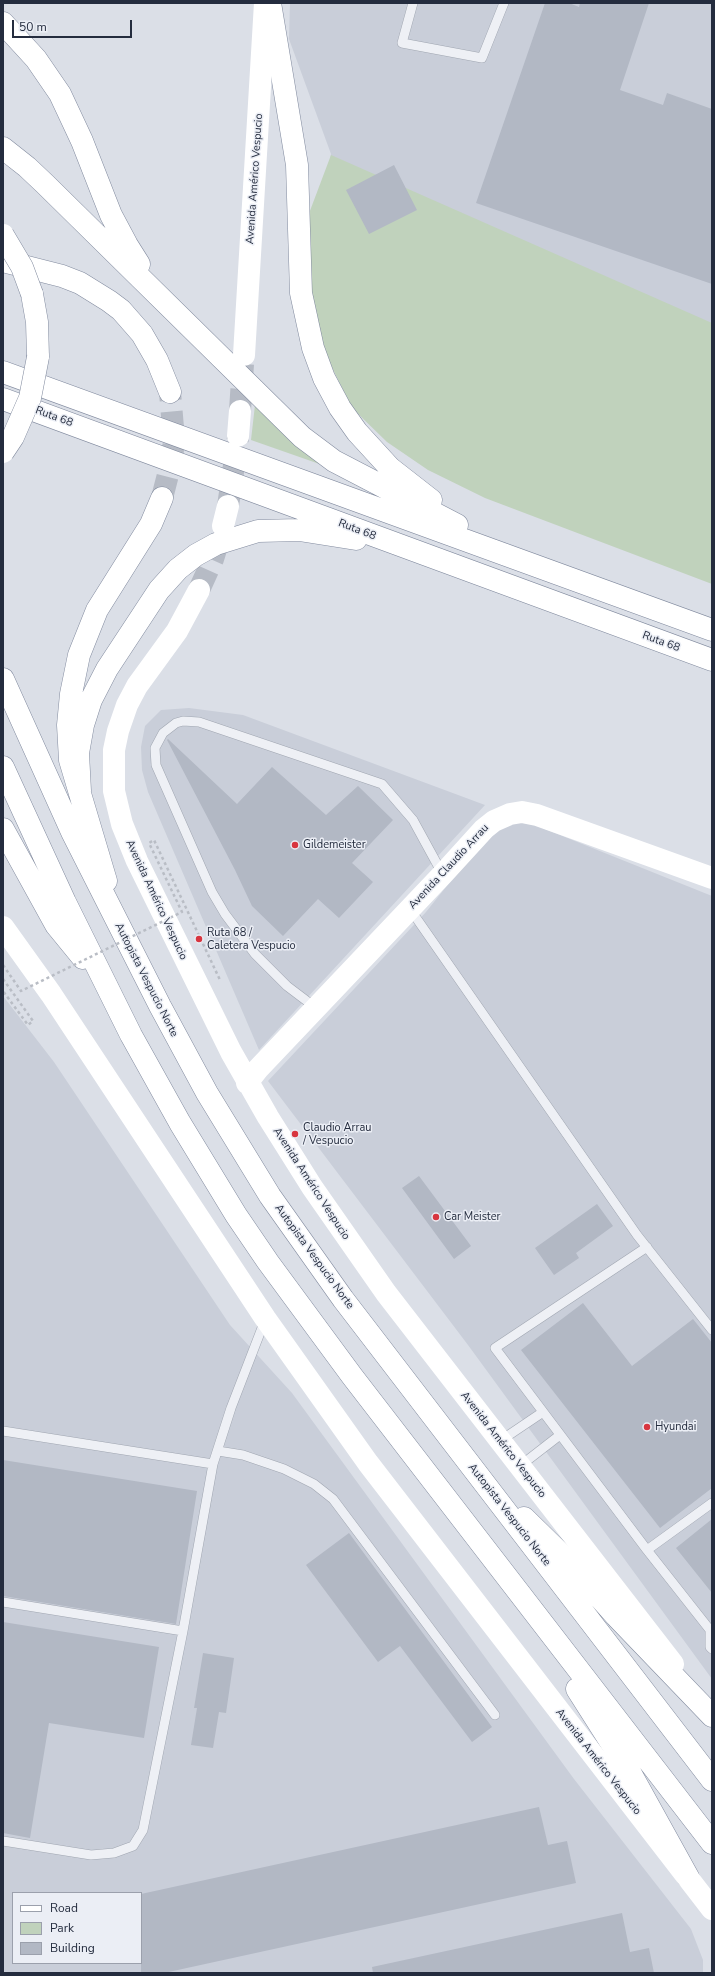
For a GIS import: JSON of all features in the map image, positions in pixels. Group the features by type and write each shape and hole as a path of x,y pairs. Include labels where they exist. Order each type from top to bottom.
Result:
{"main road":[{"name":"Avenida Américo Vespucio","path":"244,355 265,3"},
{"path":"270,3 297,165 301,292 308,330 324,378 340,408 357,432 390,468 422,494 528,563"},
{"path":"3,24 36,59 60,94 82,141 111,215 126,246 165,301"},
{"path":"3,148 36,175 165,301 286,423 319,450 363,477 528,563"},
{"path":"3,236 22,267 32,294 37,322 38,357 34,385 28,403 13,437 3,452"},
{"path":"3,261 62,276 80,283 121,310 142,334 157,360 170,392"},
{"path":"3,372 712,630"},
{"name":"Ruta 68","path":"3,399 398,546 712,660"},
{"path":"238,436 240,411"},
{"path":"117,923 99,854 70,760 68,739 71,694 79,655 97,610 151,524 162,498"},
{"path":"80,791 78,753 83,725 91,700 107,669 159,590 187,562 206,550 227,540 253,532 270,530 299,530 398,546"},
{"name":"Avenida Américo Vespucio","path":"200,590 177,631 137,686 127,705 118,731 114,750 114,791 122,824 137,861 217,1026 247,1083 297,1163 361,1258 500,1441 712,1715"},
{"name":"Autopista Vespucio Norte","path":"3,679 72,832 181,1047 270,1196 343,1299 712,1780"},
{"path":"3,767 65,902 131,1035 184,1130 236,1215 268,1262 352,1376 712,1843"},
{"path":"3,803 51,891 89,966"},
{"name":"Avenida Claudio Arrau","path":"247,1083 258,1069 494,820 510,814 522,812 537,814 712,878"},
{"path":"3,829 56,925"},
{"path":"3,861 109,991"},
{"name":"Avenida Américo Vespucio","path":"3,927 51,994 266,1318 368,1463 712,1909"},
{"path":"486,1485 538,1531 563,1556 616,1616 712,1715"},
{"path":"503,1571 632,1774 688,1877"}],"lane":[{"path":"413,3 402,43 482,58 504,3"},
{"path":"316,1008 287,986 255,954 225,914 212,892 156,765 155,748 163,732 176,723 183,721 199,722 382,784 413,820 443,874"},
{"path":"410,909 647,1247 712,1330"},
{"path":"647,1247 495,1348 647,1550 711,1629 710,1647 712,1650"},
{"path":"3,1841 91,1855 114,1854 133,1846 142,1830 183,1631 214,1464 231,1408 266,1318"},
{"path":"500,1441 543,1412"},
{"path":"3,1432 214,1464"},
{"path":"520,1466 560,1435"},
{"path":"218,1451 243,1455 284,1469 314,1484 333,1499 496,1715"},
{"path":"647,1550 712,1503"},
{"path":"3,1602 183,1631"}],"path":[{"path":"3,965 21,991 182,912 148,843 154,840 220,980"},
{"path":"3,980 33,1021 28,1025 3,992"}],"shaded area":[{"path":"290,3 712,3 712,355 320,215 331,154 289,39"},
{"path":"189,708 243,715 485,805 259,1050 148,792 142,770 141,747 145,726 161,710"},
{"path":"525,821 712,896 712,1679 468,1345 268,1081 426,912 494,827"},
{"path":"3,996 54,1062 230,1325 292,1393 574,1779 691,1929 703,1960 703,1973 3,1973"}],"green space":[{"path":"331,155 712,323 712,584 485,498 428,470 387,442 352,408 315,333 302,232"},
{"path":"255,405 328,467 251,440"}],"building":[{"path":"545,3 569,3 579,7 580,3 649,3 620,90 663,105 667,93 712,109 712,284 476,203"},
{"path":"394,165 417,210 369,234 346,190"},
{"name":"Gildemeister","path":"168,739 237,804 272,767 326,815 358,786 393,820 352,863 373,882 339,918 318,899 283,936 252,906 235,870 167,740"},
{"name":"Car Meister","path":"419,1176 471,1246 454,1259 402,1188"},
{"path":"597,1204 613,1226 576,1253 579,1258 554,1275 535,1248"},
{"name":"Hyundai","path":"583,1303 632,1366 693,1319 712,1343 712,1488 660,1528 521,1350"},
{"path":"3,1460 197,1491 176,1624 3,1596"},
{"path":"712,1519 712,1593 676,1548"},
{"path":"349,1533 492,1727 472,1742 400,1646 378,1662 306,1565"},
{"path":"3,1622 159,1647 144,1738 49,1723 30,1838 3,1833"},
{"path":"203,1653 234,1658 226,1713 219,1712 213,1748 191,1745 197,1708 194,1708"},
{"path":"539,1807 548,1845 567,1841 576,1883 164,1973 141,1973 142,1894"},
{"path":"622,1913 630,1952 649,1948 654,1973 373,1973 372,1967"}],"tunnel":[{"path":"240,411 243,364"},
{"path":"162,498 172,459 174,440 170,392"},
{"path":"228,506 238,438"},
{"path":"199,590 213,559 222,530"}],"place":[{"name":"Gildemeister","path":"295,845"},
{"name":"Ruta 68 / Caletera Vespucio","path":"199,939"},
{"name":"Claudio Arrau / Vespucio","path":"295,1134"},
{"name":"Car Meister","path":"436,1217"},
{"name":"Hyundai","path":"647,1427"}]}
